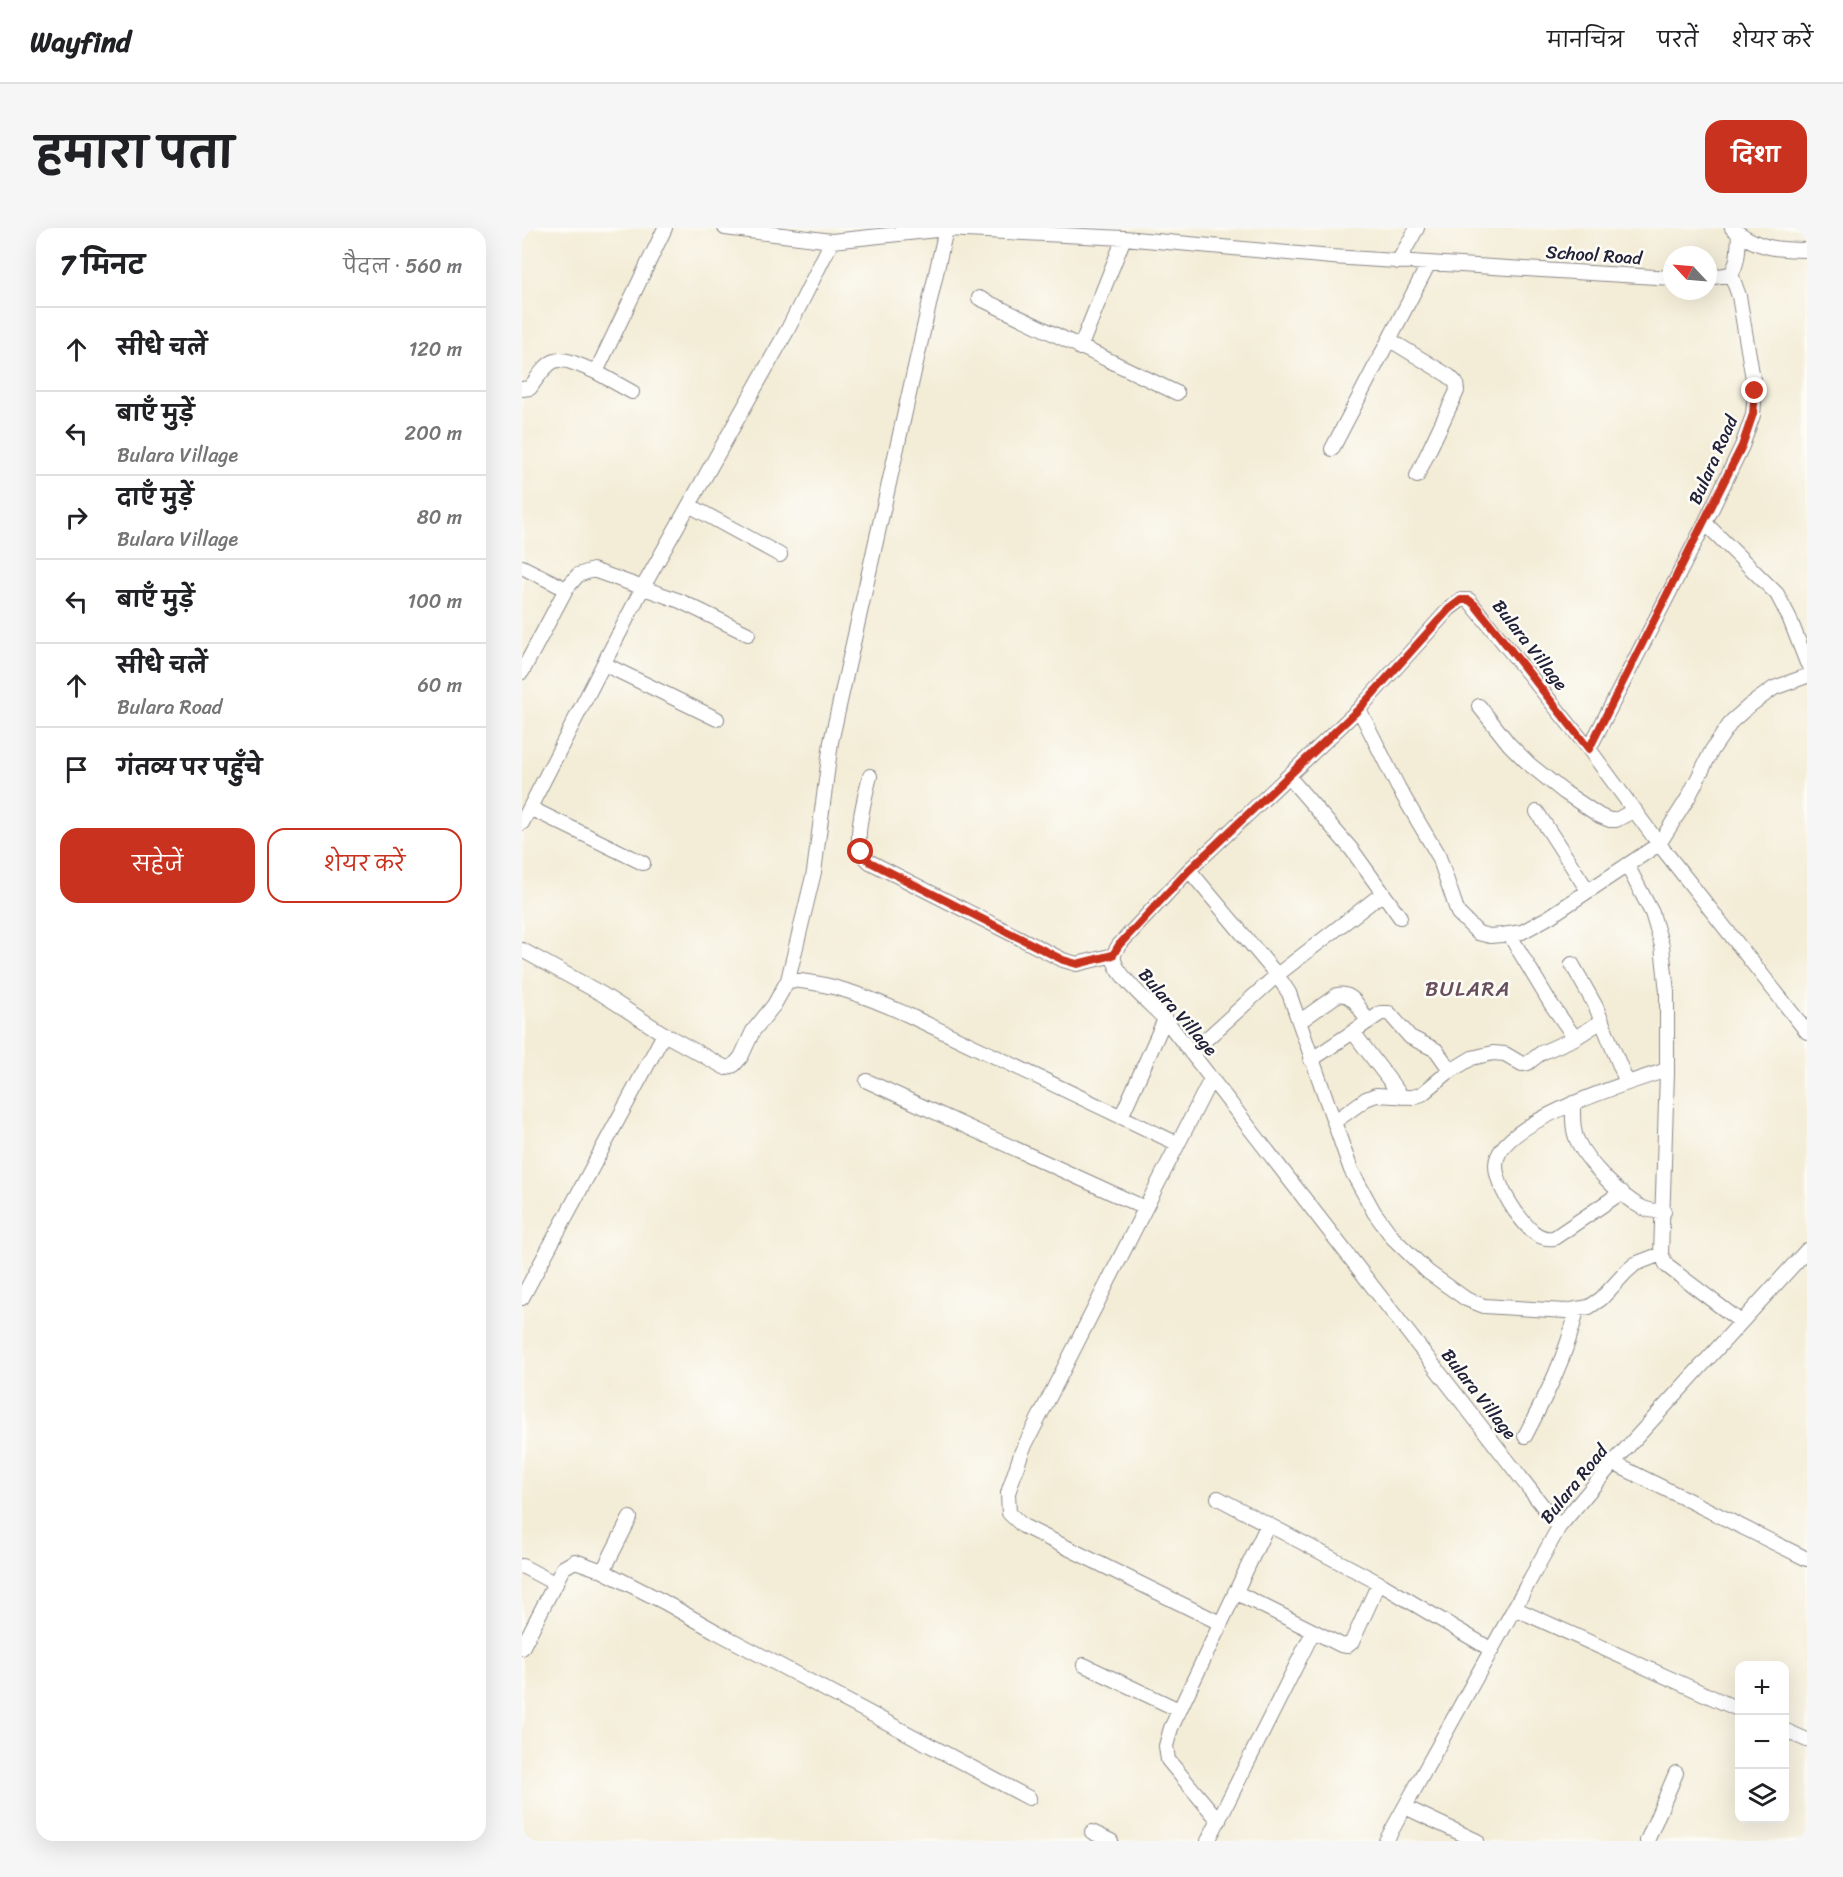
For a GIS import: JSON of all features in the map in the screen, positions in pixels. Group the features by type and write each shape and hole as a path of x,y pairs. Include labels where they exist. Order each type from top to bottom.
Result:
{"street":[{"path":"596,372 665,228"},
{"name":"School Road","path":"725,228 832,241 895,231 946,229 1124,238 1253,251 1663,277"},
{"path":"1398,261 1418,228"},
{"path":"522,950 603,994 664,1034 726,1068 735,1065 753,1031 774,1005 788,980 814,872 831,742 946,229"},
{"path":"1735,231 1757,244 1782,250 1807,250"},
{"path":"1717,276 1731,274 1735,268 1738,256 1735,231"},
{"path":"1080,348 1124,238"},
{"path":"522,823 644,587 788,329 832,241"},
{"path":"1332,449 1429,263"},
{"name":"Bulara Road","path":"1731,274 1739,296 1755,391 1753,414 1742,446 1705,523 1777,594 1789,617 1807,663"},
{"path":"979,298 1177,393"},
{"path":"1390,340 1449,376 1456,383 1457,391 1417,476"},
{"path":"522,389 530,388 551,361 562,358 596,372 632,392"},
{"path":"689,505 780,555"},
{"path":"1705,523 1589,749 1659,844 1807,1032"},
{"path":"522,567 566,589"},
{"path":"522,672 566,589 579,574 593,570 680,601 748,634"},
{"name":"Bulara Village","path":"1559,1527 1165,1019 1121,974 1113,955 1119,945 1189,870 1359,709 1449,609 1461,600 1469,600 1589,749"},
{"path":"604,664 717,719"},
{"path":"1359,709 1398,787 1439,857 1458,913 1478,933 1490,936 1522,932 1549,917 1659,844 1688,798 1712,750 1732,721 1749,705 1774,688 1807,676"},
{"path":"1479,706 1509,744 1529,764 1564,792 1600,816 1616,820 1635,810"},
{"path":"870,776 862,812 859,843 861,852 870,862 1063,960 1077,964 1113,955"},
{"path":"1288,776 1352,850 1400,917"},
{"path":"530,808 643,863"},
{"path":"1537,812 1588,891"},
{"path":"1627,866 1652,913 1662,946 1667,992 1664,1212 1661,1254 1667,1266 1741,1323"},
{"path":"1189,870 1277,975 1289,993 1351,1170 1374,1212 1393,1238 1428,1272 1466,1299 1484,1306 1565,1311 1590,1307 1601,1299 1635,1264 1661,1254"},
{"path":"1191,1053 1277,975 1383,893"},
{"path":"1509,934 1551,1004 1575,1038"},
{"path":"1572,964 1602,1021 1627,1083"},
{"path":"788,980 822,984 879,1002 1178,1144"},
{"path":"1299,1022 1337,995 1344,993 1352,997 1368,1022"},
{"path":"1311,1060 1381,1013 1389,1013 1410,1037 1436,1050 1451,1071"},
{"path":"1121,1117 1165,1019"},
{"path":"1334,1122 1366,1099 1376,1095 1413,1097 1422,1094 1472,1058 1493,1053 1505,1054 1522,1064 1528,1063 1540,1053 1575,1038 1602,1021"},
{"path":"1353,1032 1402,1096"},
{"path":"522,1298 664,1034"},
{"path":"1622,1192 1554,1238 1546,1239 1535,1234 1508,1200 1496,1166 1498,1157 1508,1143 1540,1119 1573,1103 1667,1070"},
{"path":"1211,1079 1022,1451 1008,1492 1009,1513 1023,1526 1220,1623"},
{"path":"867,1081 1145,1208"},
{"path":"1573,1103 1573,1128 1577,1141 1589,1158 1639,1206 1664,1212"},
{"name":"Bulara Road","path":"1386,1841 1559,1527 1613,1463 1807,1250"},
{"path":"1525,1436 1553,1384 1570,1338 1577,1309"},
{"path":"1613,1463 1807,1559"},
{"path":"1218,1498 1379,1583 1492,1650"},
{"path":"603,1571 630,1518"},
{"path":"1219,1821 1168,1760 1166,1746 1179,1710 1268,1524"},
{"path":"522,1648 563,1568 575,1561 603,1571 664,1602 1029,1798"},
{"path":"522,1566 556,1584"},
{"path":"1235,1592 1313,1632 1347,1646 1352,1642 1379,1583"},
{"path":"1514,1608 1735,1708"},
{"path":"1208,1841 1313,1632"},
{"path":"1084,1665 1179,1710"},
{"path":"1789,1732 1807,1740"},
{"path":"1647,1841 1676,1773"},
{"path":"1405,1807 1477,1841"},
{"path":"1092,1832 1111,1841"}],"district":[{"name":"BULARA","path":"1468,989"}],"route":[{"path":"861,852 870,862 1063,960 1077,964 1088,963 1113,955 1119,945 1189,870 1359,709 1449,609 1461,600 1469,600 1475,605 1589,749 1742,446 1753,414 1755,391"}]}
